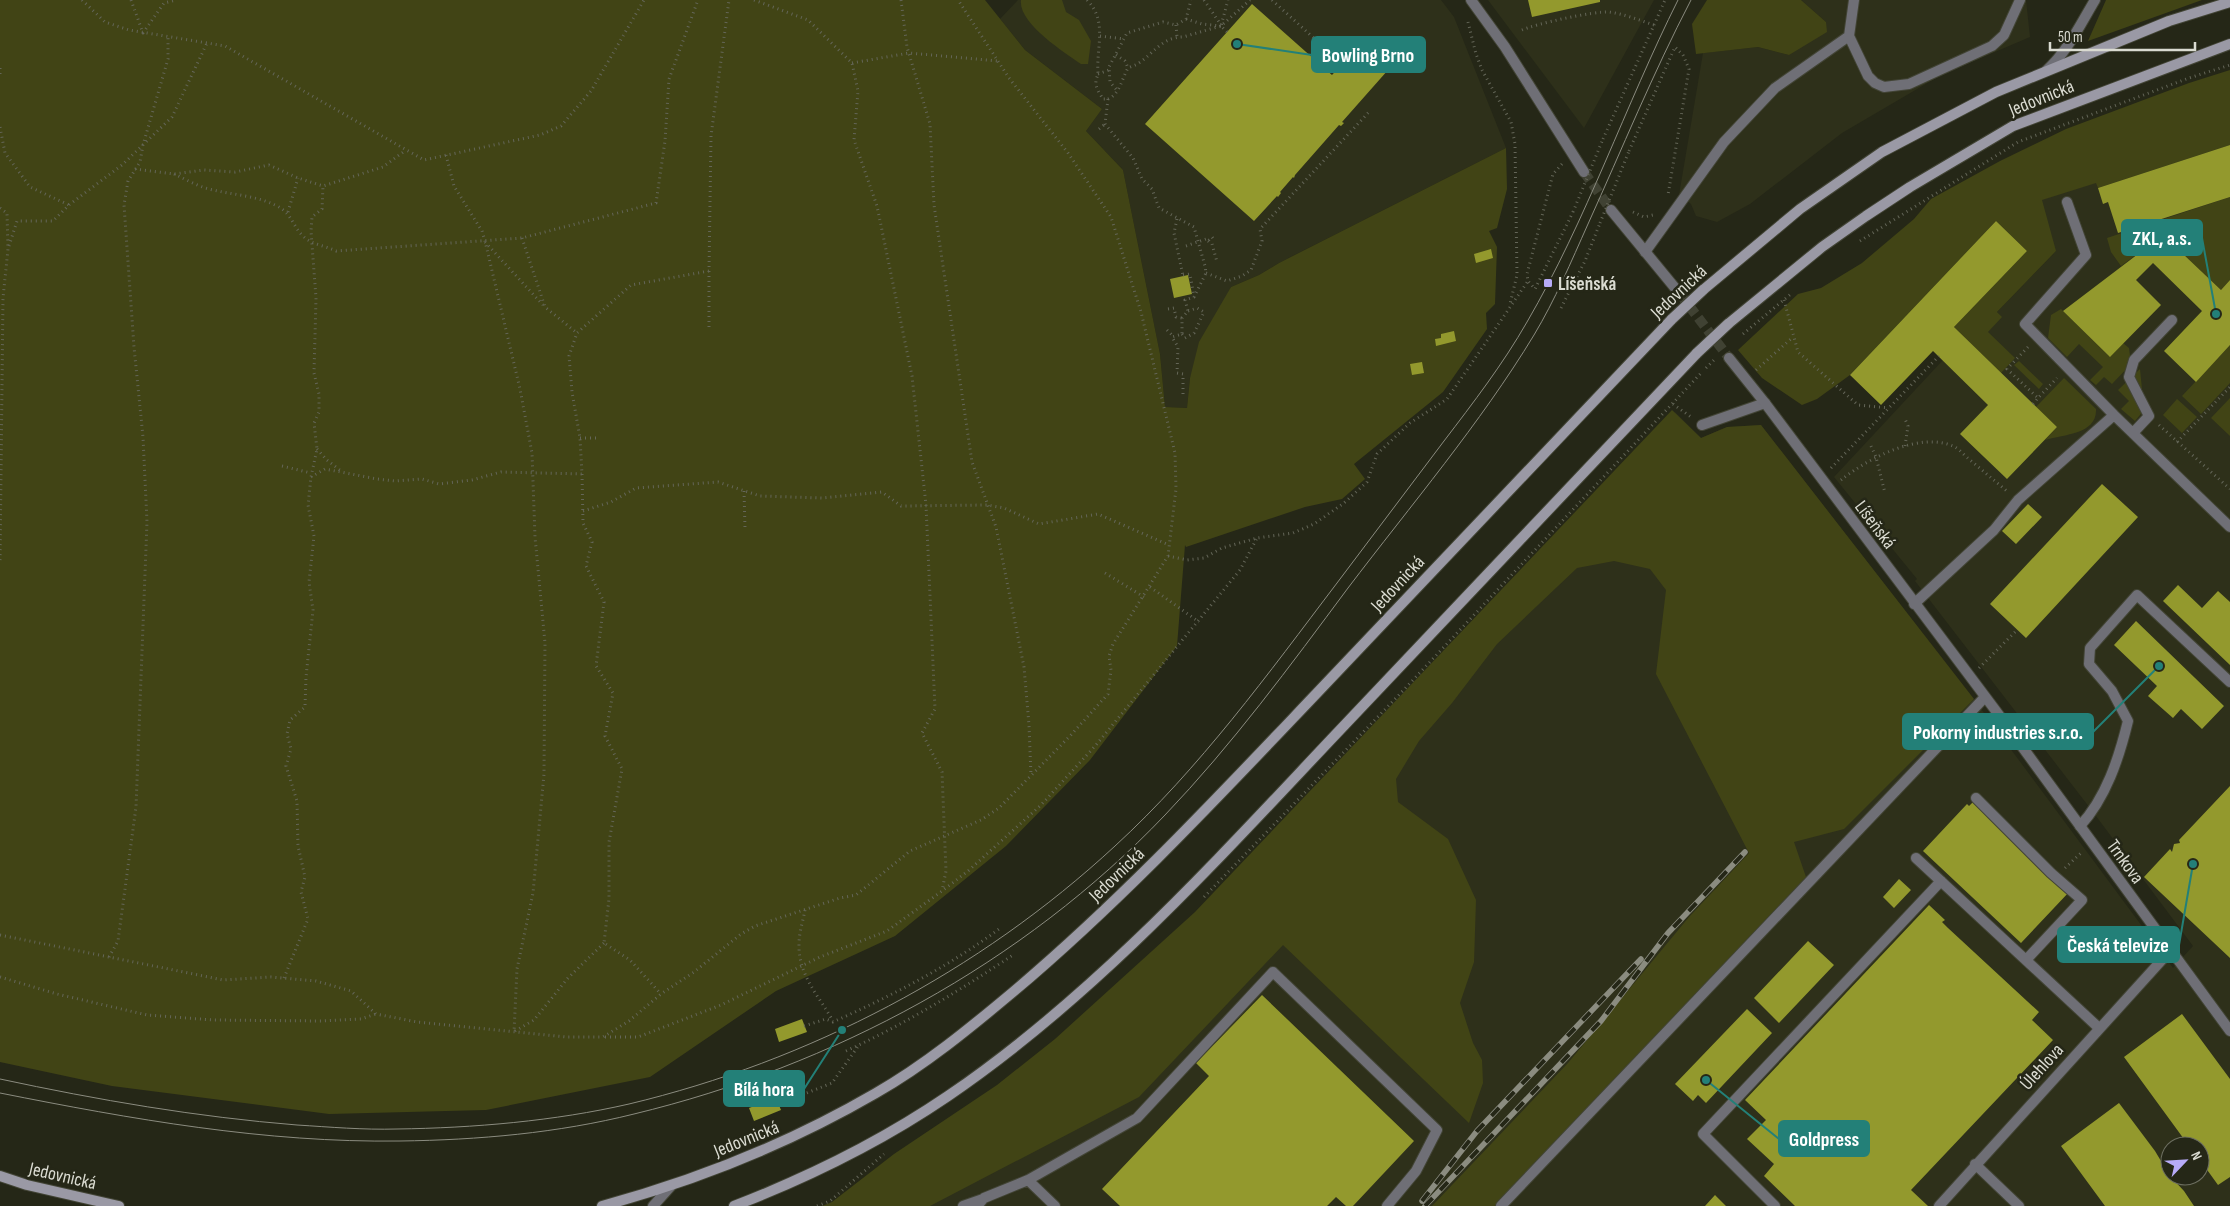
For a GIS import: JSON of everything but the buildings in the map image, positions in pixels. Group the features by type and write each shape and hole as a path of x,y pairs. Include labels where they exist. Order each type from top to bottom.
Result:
{"main road":[{"name":"Jedovnická","path":"602,1206 671,1186 765,1150 878,1092 966,1032 1063,950 1182,835 1672,319 1703,290 1800,208 1882,152 1996,92 2169,20 2230,2"},
{"name":"Jedovnická","path":"734,1206 807,1176 901,1126 994,1063 1098,977 1209,867 1697,353 1728,324 1814,254 1910,187 2013,126 2230,44"},
{"name":"Jedovnická","path":"0,1176 27,1185 119,1206"}],"street":[{"path":"1471,0 1505,48 1584,172"},
{"path":"1854,0 1850,36 1868,76 1884,88 1909,84 1992,46 2004,35 2020,0"},
{"path":"2045,72 2060,58 2068,47 2095,0"},
{"path":"1645,252 1724,142 1775,88 1850,36"},
{"path":"2067,202 2086,255 2024,324 2114,415 2230,527"},
{"path":"1610,210 1680,294"},
{"path":"2133,433 2149,416 2130,377 2134,360 2172,320"},
{"name":"Líšeňská","path":"1729,358 1765,403 1996,711"},
{"path":"1702,425 1765,403"},
{"path":"1914,604 1994,530 2018,500 2114,415"},
{"path":"2080,826 2093,812 2103,792 2122,746 2128,721 2112,691 2089,664 2090,648 2137,595 2230,682"},
{"path":"1502,1206 1985,697"},
{"name":"Trnkova","path":"1996,711 2229,1029"},
{"path":"1976,798 2051,873 2082,900 2026,960"},
{"path":"1916,858 2099,1028"},
{"path":"1775,1206 1703,1134 1941,881"},
{"name":"Úlehlova","path":"1939,1206 1975,1164 2170,951"},
{"path":"964,1206 980,1202 1028,1180 1137,1118 1273,972 1437,1130 1416,1171 1387,1206"},
{"path":"1975,1164 2019,1206"},
{"path":"1028,1180 1055,1206"},
{"path":"653,1206 671,1186"}],"path":[{"path":"82,0 105,22 143,33 225,46 424,160 540,136 561,126 590,91 644,0"},
{"path":"131,0 143,33"},
{"path":"143,33 164,3 176,0"},
{"path":"174,174 208,189 252,196 288,212 301,234 313,244 322,244 336,251 522,238 656,203 665,141 669,79 698,0"},
{"path":"709,330 711,136 728,0"},
{"path":"754,0 808,20 852,63 858,91 854,140 876,206 912,376 926,506 935,709 922,733 942,772 946,871 942,891"},
{"path":"901,0 909,53 930,124 934,205 972,462 996,527 1024,667 1031,776"},
{"path":"603,1037 629,1021 741,934 756,926 856,895 910,851 981,820 999,808 1108,694 1111,670 1109,656 1113,644 1168,556 1176,489 1175,453 1141,312 1111,216 1068,153 998,61 958,0"},
{"path":"1087,0 1098,16 1100,36 1096,68 1098,74 1097,87 1103,99 1112,97 1123,83 1128,68 1125,61 1116,55"},
{"path":"1176,26 1186,19 1191,0"},
{"path":"1204,0 1227,32"},
{"path":"1222,26 1228,0"},
{"path":"1128,68 1140,62 1154,48 1177,36 1183,37 1222,26 1250,0"},
{"path":"1272,0 1329,52 1319,63"},
{"path":"1573,157 1560,165 1553,174 1527,274 1528,281 1535,289 1573,212 1603,138 1665,0"},
{"path":"1480,12 1467,22 1482,70 1511,122 1515,144 1517,275 1509,306"},
{"path":"1522,30 1534,25 1598,12 1614,13 1654,25"},
{"path":"1186,19 1202,24 1222,26"},
{"path":"1116,90 1110,82 1109,70 1130,31 1155,23 1168,22 1176,26"},
{"path":"1176,26 1177,36"},
{"path":"1100,36 1124,39"},
{"path":"109,957 118,941 136,807 142,702 147,522 144,437 134,347 124,205 128,181 140,162 143,145 168,59 168,37"},
{"path":"8,249 17,222 53,221 69,204 122,165 172,117 207,43"},
{"path":"1561,308 1584,261 1629,150 1675,47 1683,55 1689,69 1666,201 1658,212 1644,217 1628,208"},
{"path":"852,63 909,53 998,61"},
{"path":"1855,244 2018,142 2189,78 2230,65"},
{"path":"0,68 0,76"},
{"path":"1098,74 1109,70"},
{"path":"1099,129 1105,124 1108,99"},
{"path":"1206,273 1227,280 1242,276 1250,270 1262,241 1260,229 1369,112"},
{"path":"1105,124 1133,158 1142,179 1152,189 1159,208 1194,227 1206,273 1194,297"},
{"path":"0,127 6,153 30,187 69,204"},
{"path":"135,169 174,174 204,170 235,172 269,165 298,178 324,186 383,167 406,150"},
{"path":"446,155 454,186 482,230 520,389 532,454 535,537 545,644 544,774 533,893 518,969 514,1032"},
{"path":"288,212 298,178"},
{"path":"284,978 308,919 301,892 306,877 298,846 297,801 286,766 291,749 287,734 290,720 305,707 313,610 309,582 314,536 308,506 311,475 317,449 314,422 319,412 319,394 314,373 316,298 312,216 322,210 324,186"},
{"path":"0,208 7,213 8,249 3,298 0,563"},
{"path":"1662,208 1671,216"},
{"path":"1177,219 1174,233 1183,276 1190,274 1194,297"},
{"path":"1208,241 1212,237 1216,241"},
{"path":"522,238 545,307"},
{"path":"1186,246 1206,239 1212,244 1217,262"},
{"path":"485,241 545,307 577,333"},
{"path":"514,1032 534,1020 568,978 604,943 609,899 609,842 622,769 605,736 613,693 596,666 604,602 586,566 592,542 583,523 580,438 572,392 569,356 577,333 631,286 709,271"},
{"path":"1168,556 1187,560 1204,558 1222,548 1257,538 1293,533 1314,524 1344,503 1367,482 1376,454 1410,423 1447,399 1509,306 1528,281"},
{"path":"1738,337 1797,289"},
{"path":"1188,311 1186,297 1194,297"},
{"path":"1784,300 1798,352 1858,405 1889,408"},
{"path":"1168,310 1174,308 1176,317 1182,318"},
{"path":"1197,308 1204,312 1190,337 1185,338 1182,334 1182,318 1188,311 1197,308"},
{"path":"1167,330 1173,336 1178,347 1177,373 1183,374 1183,397"},
{"path":"1173,336 1182,334"},
{"path":"1752,374 1793,338"},
{"path":"2038,338 2007,369 2038,398"},
{"path":"1827,472 1939,356"},
{"path":"2033,404 2067,367"},
{"path":"2177,442 2230,387"},
{"path":"1673,404 1702,425"},
{"path":"2149,416 2230,490"},
{"path":"1905,446 1908,426 1906,419"},
{"path":"580,438 598,438"},
{"path":"1841,480 1856,468 1876,457 1905,446 1933,442 1955,447 2018,500"},
{"path":"1871,446 1876,457 1885,493"},
{"path":"317,449 327,460 342,471"},
{"path":"282,466 311,475 325,469 377,479 395,481 422,479 439,484 472,480 501,472 582,474"},
{"path":"583,511 611,502 636,488 718,482 760,496 822,498 882,492 901,506 987,505 1004,508 1039,524 1098,514 1169,546"},
{"path":"744,491 745,528"},
{"path":"0,977 57,994 147,1015 213,1020 321,1021 361,1019 376,1014 417,1022 567,1037 638,1037 721,1005 801,966 887,931 968,871 1042,805 1096,745 1240,570 1257,538"},
{"path":"1105,573 1144,597"},
{"path":"1150,587 1199,622"},
{"path":"805,910 799,944 801,966 810,987 833,1022"},
{"path":"804,1026 826,1020 833,1022 931,974 999,929"},
{"path":"0,935 223,980 272,977 316,981 351,991 376,1014"},
{"path":"604,943 630,960 662,994"},
{"path":"846,1051 890,1030 1013,955"},
{"path":"779,1104 832,1083 860,1045"}],"shaded area":[{"path":"1018,0 1441,0 1454,17 1506,148 1279,263 1259,275 1231,287 1190,378 1187,408 1165,407 1160,354 1123,170 1086,131 1102,109 1025,50 1000,19"},
{"path":"1488,0 1654,0 1584,128"},
{"path":"1801,0 2026,0 2030,37 1941,75 1842,133 1750,204 1717,222 1696,216 1691,204 1679,195 1703,53 1758,47 1789,55 1826,22"},
{"path":"2230,140 2230,1206 833,1206 1044,1056 1218,894 1675,412 1701,438 1727,427 1761,425 1978,705 2173,968 2193,946 2093,812 1915,581 1917,579 1834,477 1943,360 2001,317 1997,312 2056,251 2011,209"}],"green space":[{"path":"0,0 985,0 1025,50 1102,109 1086,131 1123,170 1160,354 1165,407 1187,408 1190,378 1199,342 1231,287 1259,275 1279,263 1506,148 1507,189 1497,228 1489,231 1497,247 1495,304 1486,313 1487,329 1443,392 1354,464 1365,479 1342,499 1305,507 1186,547 1185,545 1177,646 1090,760 1006,846 895,936 776,991 650,1077 486,1110 329,1114 112,1086 0,1062"},
{"path":"1021,0 1062,0 1066,12 1079,20 1091,41 1088,64 1081,64 1054,45 1034,27 1022,9"},
{"path":"1707,0 1801,0 1826,22 1827,32 1789,55 1758,47 1696,54 1692,24"},
{"path":"2106,0 2202,0 2088,41"},
{"path":"2230,70 2230,145 2098,188 2096,183 2042,200 2056,251 1997,312 2002,317 1988,332 2015,358 2001,373 1954,327 2027,251 1996,221 1850,375 1817,399 1802,405 1762,378 1738,350 1798,294 1821,288 1862,263 1914,219 1931,199 2000,161 2066,129 2189,83"},
{"path":"2230,197 2230,280 2221,290 2163,235 2121,266 2111,252 2107,238"},
{"path":"2061,309 2109,356 2123,343 2129,348 2131,364 2112,384 2104,377 2096,385 2090,380 2103,367 2079,344 2067,357 2048,338 2051,315"},
{"path":"2230,345 2230,383 2201,414 2182,396"},
{"path":"2019,361 2043,384 2039,389 2014,365"},
{"path":"2140,369 2144,410 2135,421 2121,409 2129,401 2118,390"},
{"path":"2064,378 2096,409 2095,417 2091,424 2078,432 2045,440 2057,427 2036,407"},
{"path":"2230,398 2230,436 2211,418"},
{"path":"2177,399 2197,417 2182,433 2163,415"},
{"path":"1672,410 1701,438 1727,427 1761,425 1974,699 1844,829 1794,842 1806,877 1495,1206 1432,1206 1568,1063 1689,917 1749,853 1656,674 1666,590 1650,569 1614,561 1577,568 1497,644 1452,703 1419,741 1396,779 1398,802 1448,839 1476,900 1474,962 1460,1003 1473,1043 1482,1060 1483,1083 1469,1123 1283,945 1139,1097 930,1206 822,1206 832,1202 894,1154 997,1085 1055,1039 1195,912"}],"tunnel":[{"path":"1584,172 1611,210"},
{"path":"1680,294 1729,358"}],"tram line":[{"path":"0,1079 148,1107 297,1125 384,1129 426,1128 543,1119 629,1104 696,1086 762,1063 826,1037 889,1006 949,972 1007,933 1062,891 1115,846 1176,785 1259,686 1466,412 1508,353 1549,283 1678,0"},
{"path":"0,1093 99,1112 199,1128 299,1138 400,1141 488,1137 547,1131 634,1114 708,1093 781,1068 852,1038 921,1002 987,962 1050,918 1110,869 1190,788 1260,704 1468,432 1513,368 1549,308 1651,83 1691,0"}],"railway":[{"path":"1425,1206 1601,1021 1668,933 1745,852"},
{"path":"1422,1201 1477,1131 1641,959"}],"place":[{"name":"Bowling Brno","path":"1237,44"},
{"name":"Líšeňská","path":"1548,283"},
{"name":"ZKL, a.s.","path":"2216,314"},
{"name":"Pokorny industries s.r.o.","path":"2159,666"},
{"name":"Česká televize","path":"2193,864"},
{"name":"Bílá hora","path":"842,1030"},
{"name":"Goldpress","path":"1706,1080"}]}
